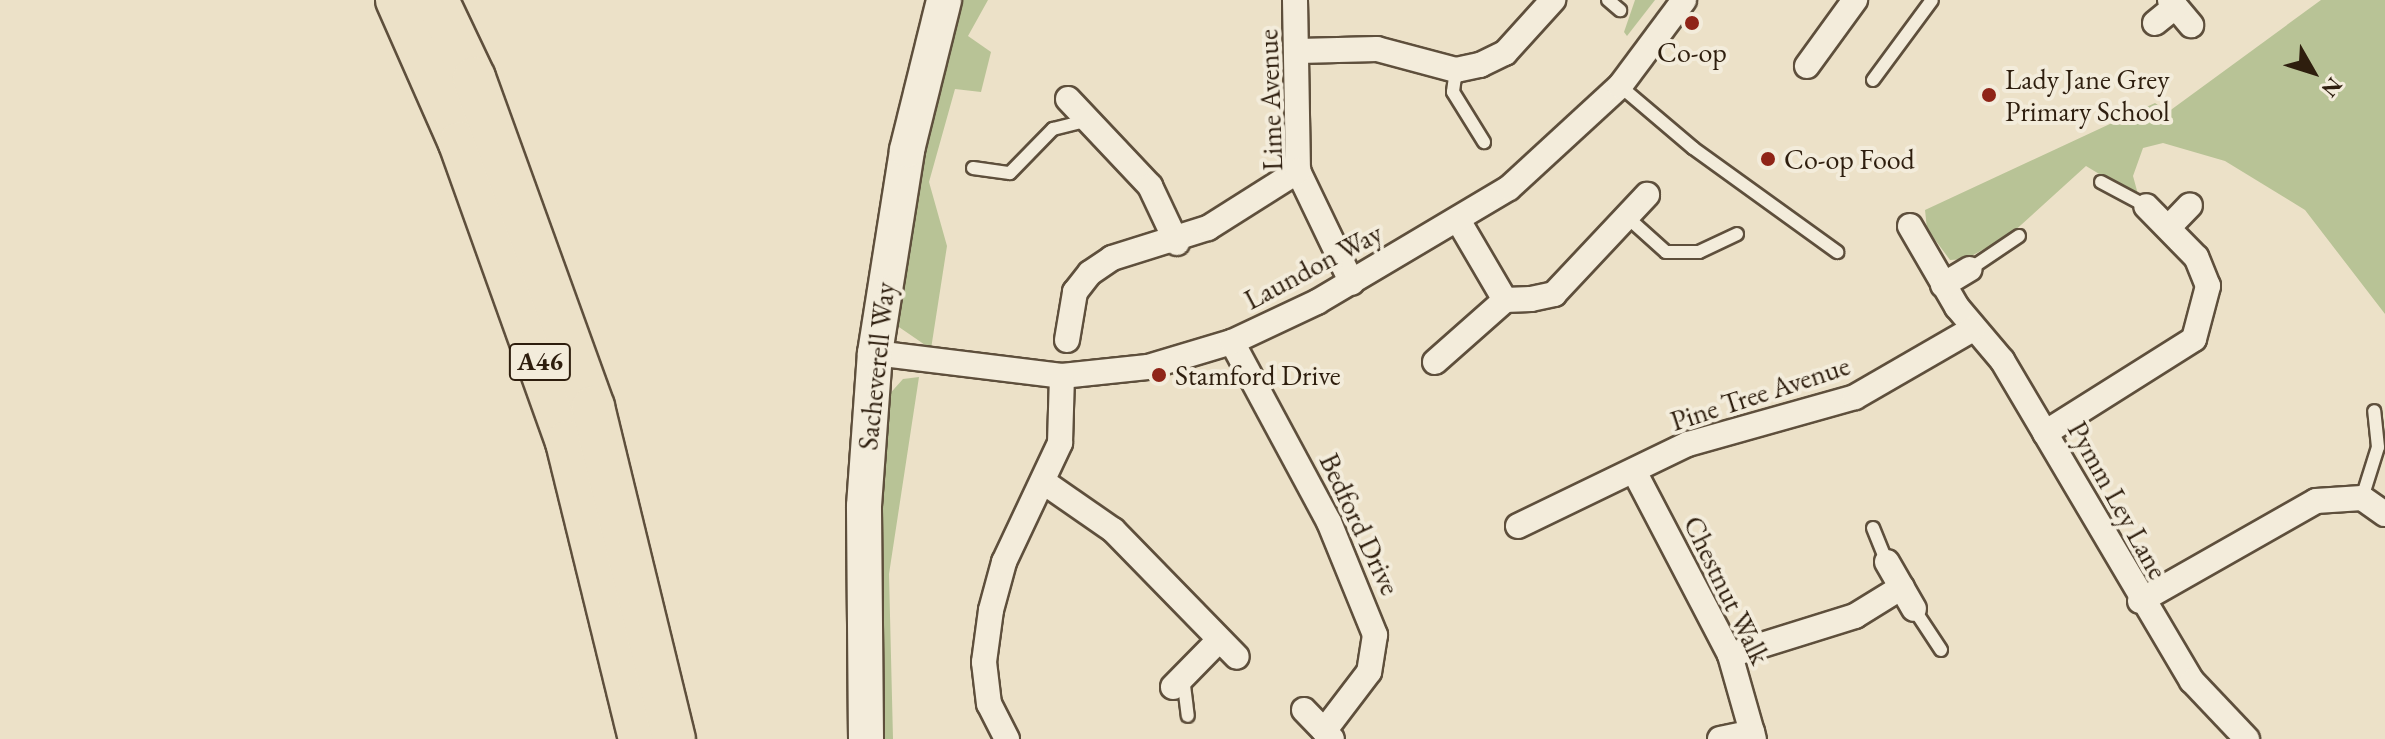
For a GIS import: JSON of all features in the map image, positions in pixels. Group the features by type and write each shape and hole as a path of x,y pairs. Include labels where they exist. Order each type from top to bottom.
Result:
{"highway":[{"name":"A46","path":"397,0 460,143 567,442 640,739"},
{"name":"A46","path":"437,0 479,93 593,407 674,739"}],"street":[{"name":"Sacheverell Way","path":"866,739 864,506 875,353 907,150 944,0"},
{"name":"Lime Avenue","path":"1295,0 1299,51 1298,171 1352,283"},
{"path":"1299,51 1377,49 1456,70 1505,53 1553,0"},
{"name":"Laundon Way","path":"875,353 1062,376 1148,367 1232,342 1352,283 1509,188 1620,86 1684,0"},
{"path":"1807,66 1855,0"},
{"path":"2155,23 2179,11"},
{"path":"1068,99 1075,128 1150,186 1177,243"},
{"path":"1060,323 1075,292 1112,258 1177,243 1298,171"},
{"path":"1435,362 1505,300 1554,294 1647,195"},
{"path":"2169,227 2190,205"},
{"path":"2045,433 2194,339 2208,286 2196,257 2146,206"},
{"path":"1458,220 1505,300"},
{"name":"Pymm Ley Lane","path":"1910,226 1943,285 1973,329 2002,360 2140,601 2192,681 2247,739"},
{"path":"1943,285 1970,269"},
{"name":"Pine Tree Avenue","path":"1518,526 1688,444 1855,397 1973,329"},
{"name":"Bedford Drive","path":"1232,342 1329,522 1375,635 1369,672 1328,735 1304,710"},
{"path":"1007,739 987,690 991,610 1023,517 1045,483 1060,443 1062,376"},
{"name":"Chestnut Walk","path":"1634,471 1730,655 1753,736"},
{"path":"1045,483 1113,530 1237,657"},
{"path":"2140,601 2316,501 2362,498 2385,514"},
{"path":"1887,562 1914,609"},
{"path":"1730,655 1855,616 1902,587"},
{"path":"1178,682 1219,640"},
{"path":"1720,739 1753,736"}],"lane":[{"path":"1608,0 1620,10"},
{"path":"1873,80 1925,2"},
{"path":"1456,70 1453,92 1484,142"},
{"path":"1620,86 1837,252"},
{"path":"973,168 1010,173 1053,129 1075,128"},
{"path":"2101,182 2146,206"},
{"path":"1627,217 1666,252 1699,252 1737,234"},
{"path":"1970,269 2019,236"},
{"path":"2362,498 2378,447 2374,411"},
{"path":"1873,528 1887,562"},
{"path":"1914,609 1941,650"},
{"path":"1178,682 1188,716"}],"green space":[{"path":"956,0 988,0 968,36 991,52 981,92 955,89 929,182 947,246 931,349 896,325 900,254"},
{"path":"1635,0 1655,0 1627,36 1624,32"},
{"path":"2321,0 2385,0 2385,314 2305,210 2225,161 2163,143 2143,148 2133,176 2139,198 2086,166 2011,234 1966,259 1950,260 1927,229 1925,210 2155,103 2168,112"},
{"path":"919,377 889,574 893,739 876,739 886,398 903,379"}],"place":[{"name":"Co-op","path":"1692,23"},
{"name":"Lady Jane Grey Primary School","path":"1989,95"},
{"name":"Co-op Food","path":"1768,159"},
{"name":"Stamford Drive","path":"1159,375"}]}
